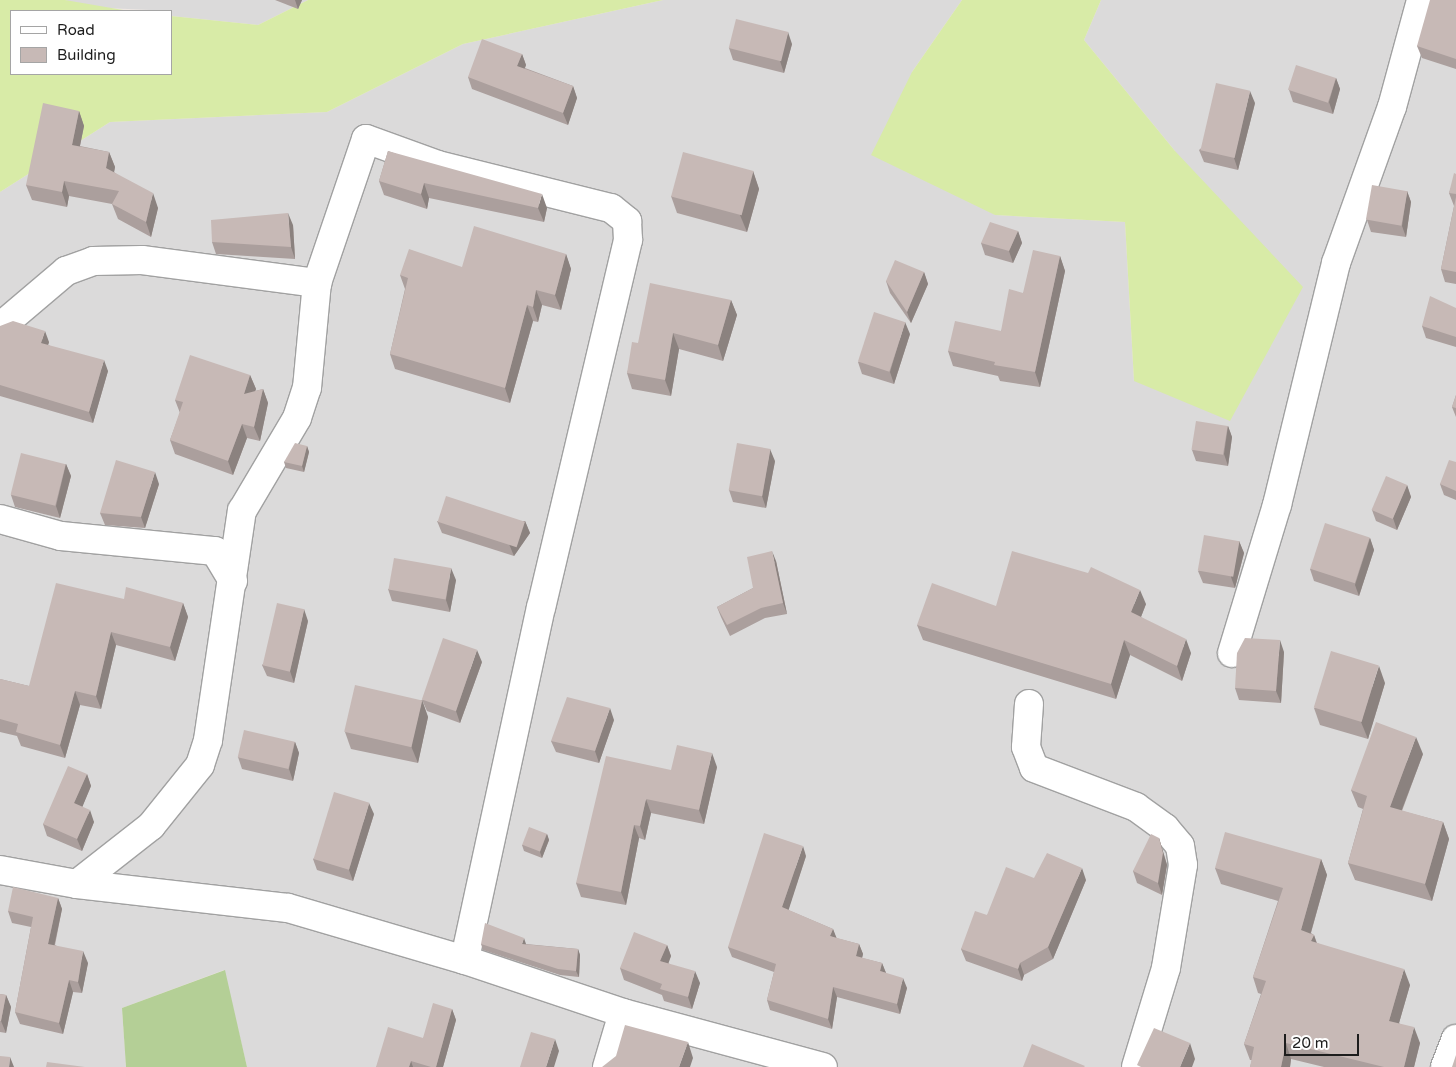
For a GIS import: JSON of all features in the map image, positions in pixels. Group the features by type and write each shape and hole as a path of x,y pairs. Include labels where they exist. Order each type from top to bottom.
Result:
{"street":[{"path":"1232,653 1277,505 1336,263 1392,107 1421,0"},
{"path":"77,884 151,826 200,765 208,740 242,511 297,418 307,388 317,283 366,139 438,165 611,208 627,221 628,240 541,607 465,960"},
{"path":"0,327 66,271 93,261 151,261 317,283"},
{"path":"0,519 61,536 215,551 233,581"},
{"path":"1029,704 1026,747 1034,768 1136,807 1165,828 1180,846 1183,865 1166,968 1136,1067"},
{"path":"0,870 77,884 288,908 465,960 623,1013 823,1067"},
{"path":"607,1067 623,1013"},
{"path":"1445,1067 1456,1039"}],"shaded area":[{"path":"65,0 308,0 258,25 172,16 172,10 85,7"},
{"path":"663,0 962,0 912,72 995,215 1125,222 1134,381 1175,151 1084,40 1101,0 1456,0 1456,1067 247,1067 224,970 122,1008 126,1067 0,1067 0,192 110,122 327,112 463,44"}],"green space":[{"path":"0,0 65,0 123,10 10,10 10,75 172,75 172,16 258,25 308,0 663,0 463,44 327,112 110,122 0,192"},
{"path":"962,0 1101,0 1084,40 1175,151 1303,287 1230,421 1134,381 1125,222 995,215 871,155 912,72"},
{"path":"225,970 247,1067 126,1067 122,1008"}],"building":[{"path":"1430,0 1456,0 1456,59 1417,46"},
{"path":"736,19 788,32 781,61 729,48"},
{"path":"482,39 522,54 517,66 573,86 563,113 468,77"},
{"path":"1296,65 1336,78 1328,103 1288,90"},
{"path":"1216,83 1250,91 1235,158 1200,150"},
{"path":"43,103 79,111 72,145 109,152 106,168 153,193 146,222 112,204 119,191 64,181 62,192 26,185"},
{"path":"388,151 542,194 538,208 424,183 421,194 379,181"},
{"path":"683,152 754,171 742,215 671,196"},
{"path":"1454,173 1456,174 1456,194 1449,193"},
{"path":"1372,185 1407,191 1401,226 1366,219"},
{"path":"1456,197 1456,272 1441,269"},
{"path":"288,213 291,247 212,242 211,220"},
{"path":"990,222 1018,231 1009,251 981,243"},
{"path":"474,226 566,254 555,295 536,290 533,307 527,305 505,388 390,354 408,278 400,275 409,249 462,267"},
{"path":"1033,250 1060,256 1035,372 994,365 995,362 948,351 955,321 1001,331 1009,289 1023,293"},
{"path":"895,260 924,272 907,312 886,281"},
{"path":"650,283 731,300 718,345 673,333 665,380 627,373 632,342 638,343"},
{"path":"1430,296 1456,308 1456,337 1422,326"},
{"path":"874,312 905,322 889,372 858,361"},
{"path":"13,321 45,331 41,343 104,360 89,412 0,385 0,326"},
{"path":"190,355 250,375 244,394 263,389 254,427 242,424 228,461 170,440 183,402 175,400"},
{"path":"1456,395 1456,408 1452,407"},
{"path":"1196,421 1228,426 1223,455 1191,450"},
{"path":"295,443 307,446 302,466 284,462"},
{"path":"737,443 770,449 762,496 729,490"},
{"path":"21,453 66,464 55,506 11,495"},
{"path":"116,460 155,472 141,517 100,513"},
{"path":"1449,460 1456,462 1456,491 1440,484"},
{"path":"1386,476 1407,485 1393,519 1372,510"},
{"path":"446,496 525,522 517,547 438,522"},
{"path":"1325,523 1370,538 1355,583 1310,569"},
{"path":"1204,535 1239,541 1233,577 1198,570"},
{"path":"772,551 783,603 761,608 727,625 717,607 753,588 747,557"},
{"path":"1012,551 1088,573 1091,567 1140,590 1131,612 1186,639 1177,666 1124,640 1111,684 917,625 932,583 996,606"},
{"path":"394,558 451,568 446,600 388,590"},
{"path":"56,583 124,599 126,587 183,603 170,647 111,632 96,696 75,691 60,745 16,732 18,724 0,719 0,679 29,686"},
{"path":"277,603 304,609 290,672 263,665"},
{"path":"443,638 477,650 456,711 422,699"},
{"path":"1245,638 1280,640 1276,691 1235,688 1237,653"},
{"path":"1331,651 1379,666 1362,722 1314,707"},
{"path":"355,685 422,701 411,747 344,732"},
{"path":"567,697 610,708 595,751 551,741"},
{"path":"1376,722 1416,737 1390,807 1443,822 1425,884 1348,863 1367,796 1351,790"},
{"path":"244,730 295,742 288,769 238,757"},
{"path":"677,745 712,753 699,810 646,799 640,826 634,825 621,892 576,883 606,756 671,770"},
{"path":"68,766 87,774 74,803 90,810 77,839 43,824"},
{"path":"334,792 369,803 349,870 314,859"},
{"path":"529,827 547,834 540,852 522,845"},
{"path":"1225,832 1321,859 1301,930 1314,935 1311,941 1404,969 1389,1021 1414,1027 1404,1067 1384,1067 1286,1043 1281,1067 1250,1067 1254,1047 1244,1044 1266,981 1253,977 1283,888 1215,868"},
{"path":"764,833 803,846 782,907 833,929 830,936 859,944 856,956 882,963 880,971 903,978 897,1004 833,987 828,1019 767,1000 776,964 728,947"},
{"path":"1151,834 1159,838 1163,853 1158,883 1133,871"},
{"path":"1047,853 1082,868 1048,947 1020,963 1018,969 961,949 975,911 987,915 1006,867 1034,878"},
{"path":"13,887 58,898 48,944 83,951 78,982 69,980 59,1023 15,1012 33,917 8,911"},
{"path":"485,923 524,938 522,944 578,949 576,971 558,969 481,944"},
{"path":"634,932 667,945 660,961 695,971 688,997 660,989 662,984 620,968"},
{"path":"0,994 6,995 1,1021 0,1021"},
{"path":"433,1003 452,1009 436,1067 411,1061 409,1067 376,1067 388,1027 423,1038"},
{"path":"625,1025 688,1042 679,1067 602,1067 616,1056"},
{"path":"1154,1028 1190,1043 1180,1067 1141,1067 1137,1065"},
{"path":"531,1032 555,1039 546,1067 520,1067"},
{"path":"1032,1044 1085,1066 1023,1067"},
{"path":"1456,1055 1456,1067 1452,1067"},
{"path":"0,1056 10,1057 9,1067 0,1067"},
{"path":"47,1062 85,1067 46,1067"}]}
